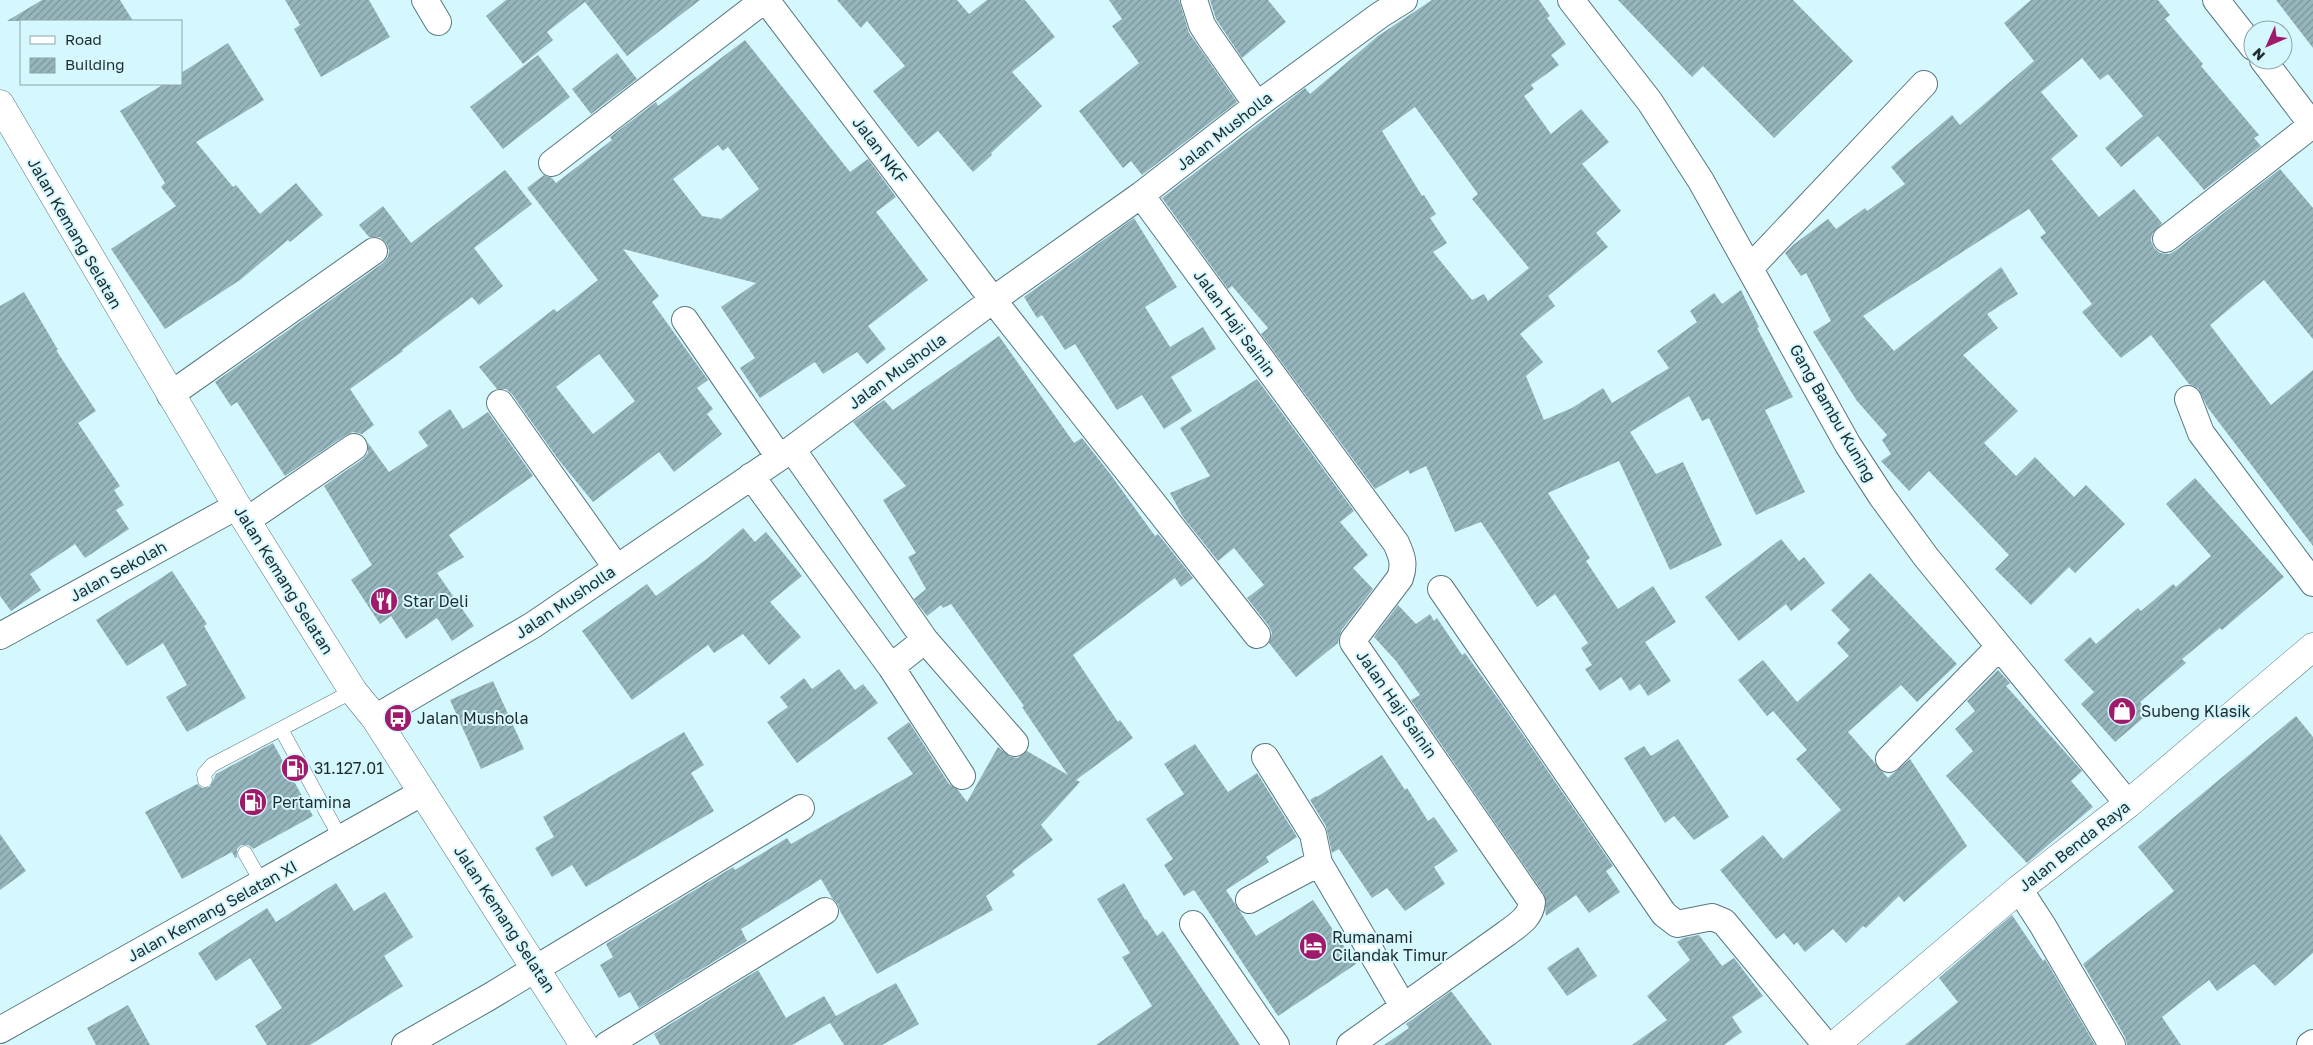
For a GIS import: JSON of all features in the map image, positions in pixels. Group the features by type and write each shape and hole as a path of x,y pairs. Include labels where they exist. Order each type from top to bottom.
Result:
{"street":[{"path":"425,0 438,22"},
{"path":"552,163 765,0"},
{"name":"Jalan NKF","path":"765,0 993,300 1256,635"},
{"path":"1194,0 1202,25 1257,104"},
{"name":"Jalan Musholla","path":"375,718 533,625 785,453 993,300 1141,195 1257,104 1372,20 1404,0"},
{"name":"Gang Bambu Kuning","path":"1571,0 1650,102 1701,181 1848,445 1882,497 1926,558 2128,804"},
{"path":"2216,0 2243,34"},
{"path":"2166,239 2312,126 2270,70"},
{"path":"1750,268 1924,84"},
{"name":"Jalan Kemang Selatan","path":"0,104 241,513 354,691 375,718 423,792 584,1045"},
{"name":"Jalan Haji Sainin","path":"1141,195 1396,543 1402,558 1403,568 1400,578 1353,642 1532,902 1531,910 1520,922 1350,1045"},
{"path":"170,395 374,251"},
{"path":"685,320 925,640 1016,743"},
{"path":"2188,399 2201,433 2313,583"},
{"path":"500,403 616,567"},
{"name":"Jalan Sekolah","path":"0,636 241,513 354,447"},
{"path":"751,476 892,667 962,776"},
{"path":"1441,589 1664,914 1677,924 1712,917 1724,922 1826,1045"},
{"path":"892,667 925,640"},
{"path":"1889,760 1999,647"},
{"name":"Jalan Benda Raya","path":"1835,1045 2019,889 2128,804 2313,647"},
{"path":"1266,757 1313,834 1319,864 1403,1006"},
{"name":"Jalan Kemang Selatan XI","path":"0,1030 423,792"},
{"path":"405,1045 801,808"},
{"path":"1249,900 1319,864"},
{"path":"2019,889 2043,926 2112,1045"},
{"path":"608,1045 825,911"},
{"path":"1193,924 1276,1045"}],"lane":[{"path":"205,780 204,774 212,765 354,691"},
{"path":"281,728 341,839"},
{"path":"245,853 262,883"}],"building":[{"path":"42,0 120,0 132,20 20,20 7,21"},
{"path":"285,0 369,0 390,37 321,77 294,29 300,25"},
{"path":"506,0 700,0 627,56 585,2 547,32 553,40 523,64 486,16"},
{"path":"837,0 957,0 969,14 987,0 1025,0 1055,37 1012,72 1042,106 973,172 938,131 918,147 873,91 905,66 867,21 861,28"},
{"path":"1109,0 1179,0 1189,33 1237,102 1142,175 1131,161 1123,168 1079,111 1139,63 1112,26 1122,19"},
{"path":"1210,0 1268,0 1286,22 1242,58 1216,19"},
{"path":"1432,0 1539,0 1550,16 1547,18 1566,44 1551,55 1559,65 1531,85 1534,89 1524,96 1551,134 1581,109 1609,142 1582,164 1621,211 1596,233 1608,247 1548,296 1555,306 1520,334 1543,362 1526,376 1544,420 1572,408 1603,388 1612,403 1669,368 1657,351 1697,322 1690,311 1714,293 1722,304 1741,290 1759,327 1757,328 1793,397 1765,410 1805,492 1756,515 1709,418 1702,421 1689,396 1630,432 1656,474 1683,462 1722,545 1670,570 1619,461 1548,493 1590,558 1586,561 1618,609 1653,586 1676,622 1645,642 1671,681 1648,696 1640,684 1630,691 1621,677 1600,691 1585,669 1592,665 1581,648 1588,643 1555,594 1537,607 1481,522 1455,532 1426,466 1410,474 1408,470 1375,489 1261,334 1268,328 1232,286 1228,289 1162,198 1305,88 1310,94 1378,36","holes":["1415,107 1478,194 1472,199 1529,268 1488,301 1484,294 1472,300 1433,252 1447,243 1430,218 1436,214 1424,195 1422,196 1382,131"]},
{"path":"1618,0 1793,0 1853,61 1774,138 1703,66 1692,77"},
{"path":"2031,0 2158,0 2170,15 2165,19 2203,64 2201,66 2259,135 2254,138 2261,146 2204,190 2158,136 2121,167 2105,148 2143,116 2108,74 2100,80 2082,58 2041,92 2078,136 2051,159 2099,217 2134,189 2162,223 2152,234 2151,241 2154,248 2160,253 2169,254 2280,169 2313,208 2313,339 2264,280 2210,325 2271,405 2313,370 2313,546 2208,408 2198,388 2189,384 2151,335 2121,358 2101,335 2082,312 2092,304 2040,237 2046,233 2029,209 1863,316 1894,351 2001,267 2018,294 1987,314 1998,328 1963,355 2018,411 1984,443 2016,476 2035,457 2074,497 2086,485 2125,524 2075,573 2069,567 2031,605 1995,569 2009,555 1929,471 1909,491 1881,461 1891,454 1882,440 1887,435 1857,401 1813,332 1831,321 1806,273 1801,276 1785,253 1828,219 1836,229 1865,208 1867,211 1905,184 1891,167 1952,115 1960,125 2034,61 2004,23"},
{"path":"2276,0 2313,0 2313,48 2293,20"},
{"path":"745,40 850,172 868,159 896,197 876,212 928,280 868,326 886,349 867,364 857,352 823,374 815,362 760,398 740,368 755,358 721,307 756,283 623,249 659,296 652,302 708,380 697,388 713,409 707,414 722,434 674,472 659,452 593,502 558,459 512,394 506,389 497,389 479,367 554,309 557,312 598,280 527,188 544,175 552,178 556,183 612,140 610,137 656,102 658,106","holes":["718,145 723,151 728,147 759,189 721,219 702,216 673,179","599,354 635,401 593,434 556,387"]},
{"path":"228,43 264,100 196,142 233,187 236,185 260,214 296,183 323,215 290,242 288,240 240,280 165,329 111,249 176,206 161,187 165,183 120,111 162,85 182,85 182,72"},
{"path":"617,53 637,79 591,114 572,89"},
{"path":"538,55 570,97 503,149 470,107"},
{"path":"505,170 532,204 474,248 503,286 479,305 472,297 403,351 350,389 374,425 362,434 353,432 346,435 285,476 237,402 231,406 215,382 383,263 388,257 389,250 386,243 380,237 369,237 359,225 383,206 411,243"},
{"path":"1134,218 1177,287 1145,307 1170,347 1203,327 1216,349 1171,377 1192,411 1164,429 1142,395 1117,410 1075,344 1065,350 1042,315 1037,318 1024,297"},
{"path":"24,292 58,350 56,350 96,411 78,423 120,486 114,490 124,505 116,510 129,529 85,558 75,544 30,574 41,590 11,611 0,596 0,306"},
{"path":"999,336 1074,443 1082,438 1155,536 1158,534 1193,578 1181,587 1175,578 1073,655 1118,722 1120,720 1133,738 1076,780 1080,782 1041,825 1053,840 1012,871 1015,875 986,896 993,910 877,974 840,911 838,904 832,898 821,879 741,929 747,941 639,1008 630,992 619,998 600,965 613,957 606,944 733,867 735,870 787,838 791,844 913,774 887,738 909,722 949,784 958,790 967,802 998,747 1011,757 1018,758 1027,751 1068,775 1022,707 1024,706 951,604 943,608 941,605 927,616 914,599 926,589 908,557 916,553 883,500 906,486 853,422 884,400 893,410"},
{"path":"1257,379 1354,511 1340,522 1368,555 1353,568 1373,589 1341,631 1338,643 1296,677 1269,643 1272,633 1269,626 1247,598 1264,585 1234,548 1218,561 1183,517 1170,493 1210,476 1180,428"},
{"path":"450,409 463,429 488,412 533,476 449,535 464,557 437,573 474,626 452,641 437,618 406,639 391,616 380,624 351,580 372,565 324,486 363,459 368,453 368,443 389,472 428,446 418,432"},
{"path":"2195,478 2284,577 2222,630 2220,628 2182,659 2186,663 2140,702 2149,713 2115,742 2081,704 2094,692 2064,660 2090,637 2096,644 2138,608 2141,611 2173,584 2176,587 2211,556 2166,504"},
{"path":"743,528 755,542 766,532 802,576 770,602 801,637 769,665 743,634 714,653 708,645 632,700 582,631 647,584 656,596 708,558"},
{"path":"1781,539 1799,561 1804,557 1825,583 1791,611 1786,604 1739,641 1705,597"},
{"path":"172,571 207,624 204,626 246,698 187,732 166,697 187,685 163,643 127,666 96,620"},
{"path":"1870,573 1957,664 1917,702 1901,685 1848,732 1888,778 1910,759 1967,846 1904,902 1899,896 1866,928 1863,926 1846,943 1833,929 1805,952 1797,942 1794,945 1784,933 1776,939 1720,870 1763,835 1783,859 1841,810 1796,759 1807,750 1773,711 1767,716 1738,680 1763,660 1797,702 1849,656 1837,643 1850,630 1831,610"},
{"path":"1398,605 1416,624 1430,614 1434,621 1437,618 1462,655 1465,653 1613,866 1606,871 1620,892 1589,913 1576,895 1546,916 1544,894 1411,700 1420,695 1396,661 1374,637"},
{"path":"839,669 855,690 863,684 878,703 797,763 767,722 788,707 780,697 804,678 812,689"},
{"path":"1998,670 2010,683 2006,686 2082,771 2071,781 2093,807 2027,863 1946,776 1973,751 1955,729 1975,711 1967,701"},
{"path":"493,681 524,749 481,769 450,700"},
{"path":"2296,716 2313,737 2313,953 2275,986 2254,964 2217,991 2209,980 2162,1017 2181,1045 2127,1045 2125,1037 2083,964 2174,891 2138,847"},
{"path":"684,732 704,765 691,773 714,811 586,887 572,865 552,877 535,848 554,837 543,817"},
{"path":"1678,739 1729,817 1694,840 1674,816 1665,823 1624,758 1644,746 1651,756"},
{"name":"Pertamina","path":"273,743 313,816 253,849 249,845 241,845 237,849 237,857 235,858 232,852 182,879 145,812 197,784 202,788 210,787 216,774"},
{"path":"1195,744 1228,792 1257,773 1297,837 1266,857 1269,862 1226,890 1256,936 1313,900 1356,964 1278,1016 1194,890 1184,896 1164,865 1173,859 1146,819 1184,794 1164,764"},
{"path":"1382,755 1405,790 1407,788 1428,821 1434,817 1458,851 1434,867 1445,884 1405,911 1387,888 1372,898 1339,849 1332,853 1326,826 1310,800"},
{"path":"0,834 26,871 0,890"},
{"path":"336,883 354,911 385,892 413,937 384,956 403,986 310,1045 267,1045 255,1026 282,1008 250,958 216,981 198,953 267,908 276,922"},
{"path":"1124,883 1145,920 1157,936 1163,931 1240,1045 1096,1045 1152,1006 1122,957 1130,953 1097,899"},
{"path":"2012,915 2043,961 2045,959 2095,1045 1905,1045 1958,1002 1939,978"},
{"path":"1699,935 1722,966 1734,958 1763,996 1732,1017 1742,1032 1724,1045 1632,1045 1667,1020 1647,996 1690,960 1677,942 1683,938"},
{"path":"1578,947 1597,976 1567,996 1547,968"},
{"path":"758,970 786,1018 824,996 836,1016 896,983 919,1024 882,1045 844,1045 830,1023 792,1045 660,1045 654,1034"},
{"path":"1451,991 1492,1045 1384,1045 1409,1028 1406,1024"},
{"path":"128,1005 150,1045 96,1045 87,1028"}],"place":[{"name":"Star Deli","path":"384,601"},
{"name":"Subeng Klasik","path":"2122,711"},
{"name":"Jalan Mushola","path":"398,718"},
{"name":"31.127.01","path":"295,768"},
{"name":"Pertamina","path":"253,802"},
{"name":"Rumanami Cilandak Timur","path":"1313,946"}]}
